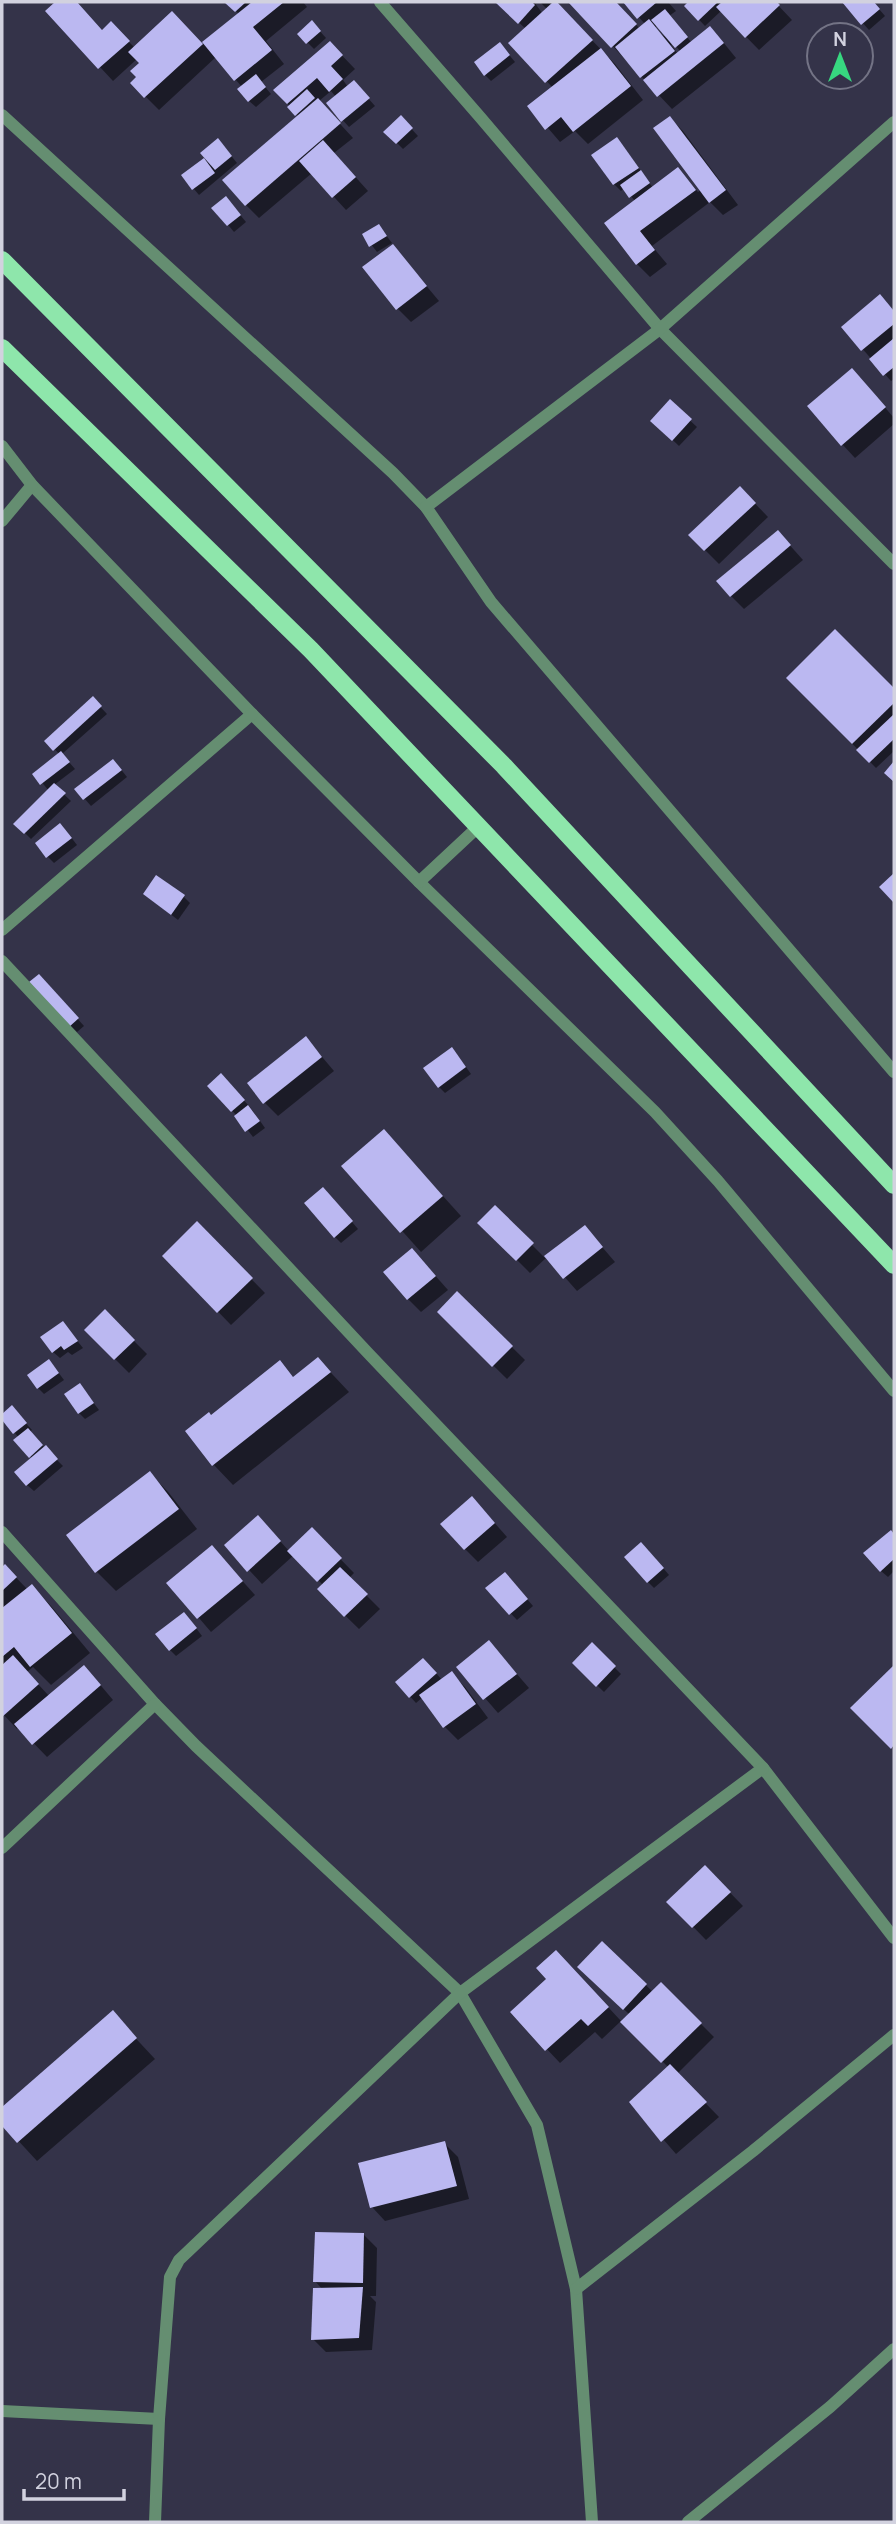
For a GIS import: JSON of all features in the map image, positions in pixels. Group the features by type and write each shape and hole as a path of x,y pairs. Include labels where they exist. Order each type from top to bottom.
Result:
{"main road":[{"path":"2,260 504,766 894,1185"},
{"path":"2,348 311,650 894,1265"}],"street":[{"path":"382,3 660,329 894,564"},
{"path":"2,115 393,473 426,507 491,603 894,1072"},
{"path":"426,507 660,329 894,122"},
{"path":"2,446 32,485 252,715 655,1111 718,1181 894,1391"},
{"path":"2,521 32,485"},
{"path":"2,930 252,715"},
{"path":"419,882 479,827"},
{"path":"2,961 368,1353 764,1768 894,1938"},
{"path":"2,1532 155,1704 460,1993 537,2125 576,2289 592,2522"},
{"path":"2,1848 155,1704"},
{"path":"155,2522 159,2418 170,2277 178,2260 460,1993 764,1768"},
{"path":"576,2289 754,2151 894,2035"},
{"path":"688,2522 830,2407 894,2349"},
{"path":"2,2411 159,2418"}],"building":[{"path":"55,2 77,2 102,30 111,21 130,41 98,69 45,11"},
{"path":"224,2 246,2 235,12"},
{"path":"252,2 284,2 253,27 272,50 234,81 202,42"},
{"path":"495,2 532,2 535,5 518,24"},
{"path":"553,2 557,2 593,40 545,83 508,43"},
{"path":"568,2 616,2 637,24 611,48"},
{"path":"623,2 657,2 637,19"},
{"path":"688,2 718,2 698,21 684,6"},
{"path":"722,2 777,2 780,5 745,38 716,7"},
{"path":"842,2 874,2 880,9 866,21 858,21"},
{"path":"665,9 688,37 675,48 651,20"},
{"path":"172,11 203,44 144,98 130,83 136,77 130,71 139,63 128,52"},
{"path":"649,19 675,51 640,78 615,47"},
{"path":"312,20 321,31 306,44 297,34"},
{"path":"710,26 724,43 657,97 643,80"},
{"path":"330,41 343,55 331,66 343,79 329,92 317,78 287,104 273,90"},
{"path":"500,42 510,55 484,76 474,62"},
{"path":"601,48 631,86 573,132 561,117 545,130 527,106"},
{"path":"256,74 266,87 248,102 237,89"},
{"path":"354,80 370,98 341,122 326,103"},
{"path":"307,89 315,98 295,116 287,107"},
{"path":"318,98 341,123 245,206 222,180"},
{"path":"401,115 413,128 396,144 383,132"},
{"path":"670,116 726,190 709,203 653,128"},
{"path":"617,137 639,168 613,185 591,155"},
{"path":"218,138 232,156 215,170 200,153"},
{"path":"323,140 356,177 332,198 299,161"},
{"path":"204,158 215,173 192,190 181,175"},
{"path":"678,167 696,190 640,231 655,250 636,265 604,223"},
{"path":"641,170 650,183 629,198 620,185"},
{"path":"226,196 241,215 227,226 211,208"},
{"path":"379,224 387,236 369,247 362,234"},
{"path":"393,244 427,286 396,310 362,267"},
{"path":"880,294 894,311 894,324 861,351 841,327"},
{"path":"894,338 894,367 883,376 869,359"},
{"path":"852,368 886,407 841,446 807,406"},
{"path":"670,399 692,419 672,441 650,421"},
{"path":"740,486 756,503 704,551 688,535"},
{"path":"778,530 791,545 730,597 716,581"},
{"path":"835,629 894,688 894,703 852,744 786,678"},
{"path":"93,696 102,706 53,751 44,741"},
{"path":"894,714 894,739 869,763 856,750"},
{"path":"61,751 70,762 40,785 32,774"},
{"path":"113,759 122,770 83,800 74,789"},
{"path":"894,761 894,782 884,773"},
{"path":"54,783 66,793 24,834 13,824"},
{"path":"60,823 72,838 46,858 35,843"},
{"path":"894,873 894,903 879,887"},
{"path":"156,875 185,895 171,915 143,894"},
{"path":"39,974 79,1018 69,1027 29,982"},
{"path":"306,1036 322,1057 263,1104 247,1083"},
{"path":"452,1047 466,1067 438,1088 423,1068"},
{"path":"221,1073 245,1100 231,1112 207,1086"},
{"path":"248,1105 260,1121 245,1132 234,1116"},
{"path":"384,1129 443,1196 400,1233 341,1166"},
{"path":"323,1187 353,1221 334,1238 304,1203"},
{"path":"495,1205 534,1243 516,1261 477,1223"},
{"path":"197,1221 253,1278 217,1313 162,1256"},
{"path":"585,1225 603,1247 563,1279 544,1256"},
{"path":"412,1248 436,1276 407,1300 383,1272"},
{"path":"457,1291 513,1346 492,1367 437,1312"},
{"path":"105,1309 135,1340 114,1360 84,1330"},
{"path":"63,1321 78,1341 64,1350 61,1346 52,1353 40,1337"},
{"path":"318,1357 331,1372 212,1466 185,1431 209,1412 211,1415 280,1360 293,1377"},
{"path":"49,1359 59,1373 37,1389 27,1375"},
{"path":"80,1383 94,1403 78,1414 64,1394"},
{"path":"12,1405 27,1423 13,1434 2,1420 2,1414"},
{"path":"28,1428 43,1445 29,1458 13,1440"},
{"path":"46,1445 58,1459 26,1486 14,1472"},
{"path":"150,1471 179,1509 95,1573 66,1535"},
{"path":"472,1496 495,1523 464,1550 440,1524"},
{"path":"258,1515 281,1541 247,1572 224,1545"},
{"path":"312,1527 342,1558 317,1582 287,1551"},
{"path":"891,1530 894,1534 894,1559 880,1572 863,1553"},
{"path":"641,1542 664,1568 647,1583 624,1557"},
{"path":"212,1545 243,1581 197,1619 166,1583"},
{"path":"5,1564 17,1577 2,1591 2,1567"},
{"path":"340,1567 368,1594 344,1617 317,1589"},
{"path":"505,1572 528,1599 509,1615 485,1588"},
{"path":"32,1584 72,1633 30,1667 14,1647 2,1657 2,1608"},
{"path":"184,1612 197,1628 169,1651 155,1634"},
{"path":"489,1640 517,1674 483,1700 456,1667"},
{"path":"592,1642 616,1666 596,1687 572,1663"},
{"path":"13,1655 39,1684 2,1717 2,1665"},
{"path":"423,1658 437,1673 409,1698 395,1682"},
{"path":"84,1665 101,1685 32,1745 14,1724"},
{"path":"894,1665 894,1745 891,1749 850,1708"},
{"path":"452,1671 476,1704 443,1728 419,1695"},
{"path":"705,1865 731,1892 692,1928 666,1902"},
{"path":"602,1941 647,1984 623,2010 577,1967"},
{"path":"556,1950 609,2007 588,2026 581,2019 545,2051 510,2012 546,1979 536,1968"},
{"path":"661,1982 702,2023 661,2063 620,2022"},
{"path":"113,2010 137,2038 17,2143 2,2126 2,2107"},
{"path":"670,2064 707,2102 661,2142 629,2102"},
{"path":"445,2141 457,2186 370,2208 358,2163"},
{"path":"315,2232 364,2233 363,2283 313,2282"},
{"path":"363,2287 359,2338 311,2340 313,2288"}]}
